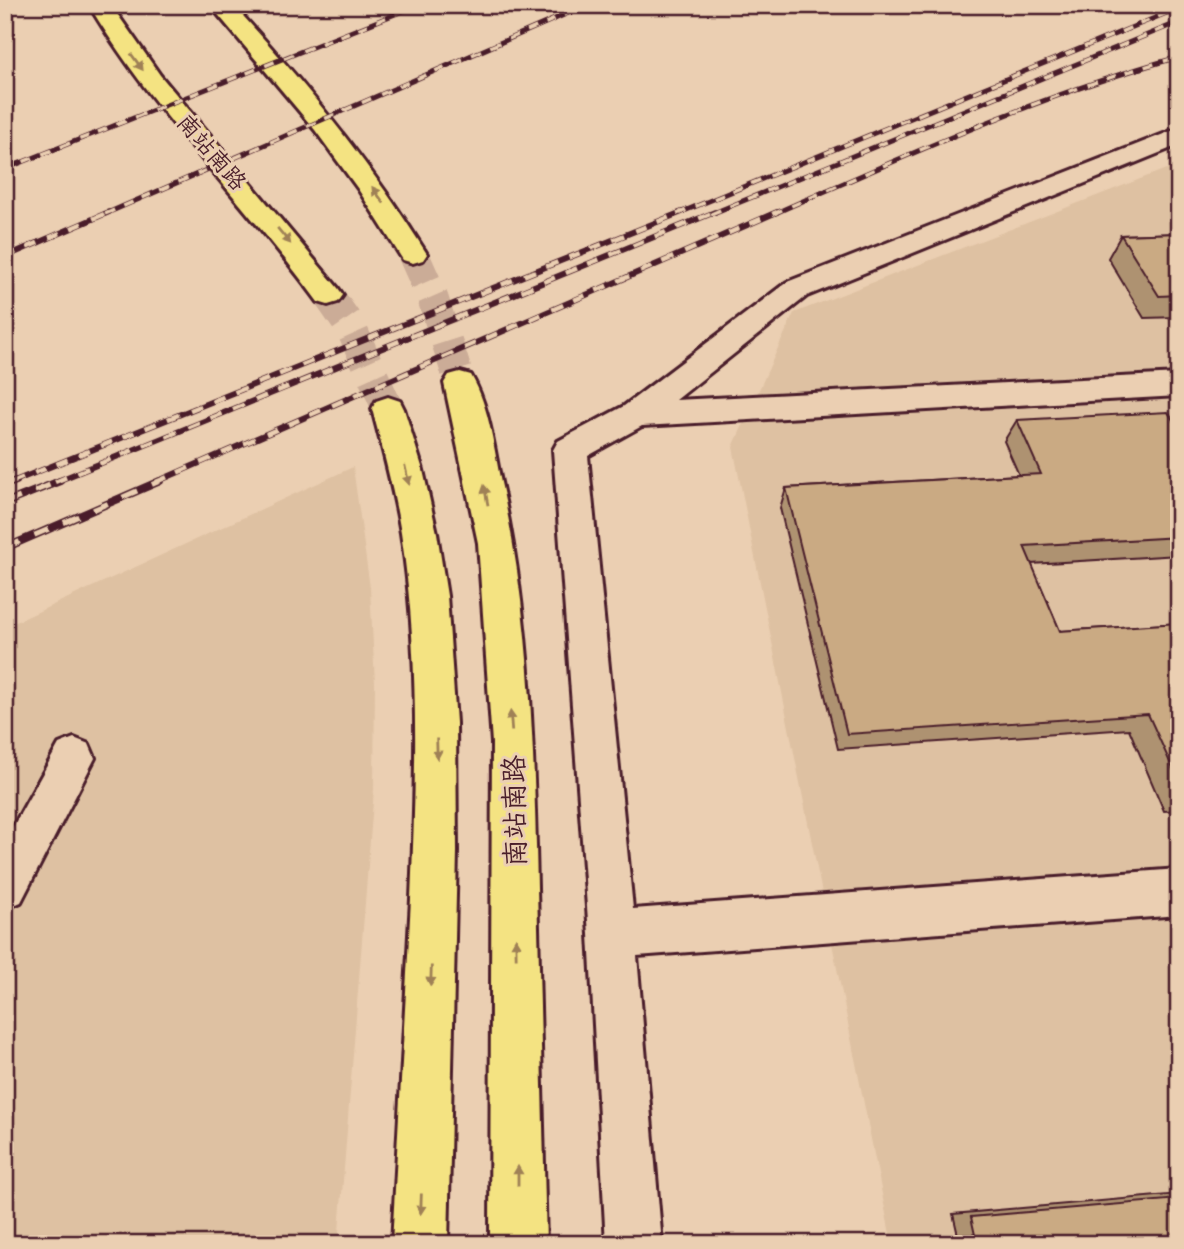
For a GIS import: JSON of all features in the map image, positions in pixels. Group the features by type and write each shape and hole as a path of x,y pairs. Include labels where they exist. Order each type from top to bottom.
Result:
{"main road":[{"name":"南站南路","path":"100,5 116,33 151,81 293,247 328,295"},
{"path":"221,5 352,161 385,206 413,254"},
{"name":"南站南路","path":"460,383 496,543 513,743 518,1244"},
{"path":"388,410 401,447 413,501 426,579 435,676 438,785 420,1244"}],"street":[{"path":"634,1244 612,934 570,450 636,414 797,289 1179,136"},
{"path":"636,414 1179,385"},
{"path":"5,886 74,758"},
{"path":"612,934 1179,892"}],"shaded area":[{"path":"1179,164 1179,1244 892,1244 733,447 794,313"},
{"path":"353,467 370,588 375,683 374,789 338,1244 5,1244 5,627"}],"building":[{"path":"1179,233 1179,295 1159,296 1121,235"},
{"path":"1168,412 1179,430 1179,537 1024,546 1060,631 1179,623 1179,782 1148,714 847,734 786,488 1041,474 1017,420"},
{"path":"1179,1199 1179,1244 977,1244 971,1217"}],"tunnel":[{"path":"413,254 433,299 460,383"},
{"path":"328,295 351,328 388,409"}],"railway":[{"path":"5,169 418,5"},
{"path":"105,214 587,5"},
{"path":"677,214 1179,8"},
{"path":"711,214 1179,22"},
{"path":"773,214 1024,108 1075,89 1179,57"},
{"path":"5,257 109,212"},
{"path":"12,482 682,212"},
{"path":"55,482 715,212"},
{"path":"156,482 777,212"},
{"path":"5,485 16,481"},
{"path":"5,503 60,481"},
{"path":"5,548 160,481"}]}
